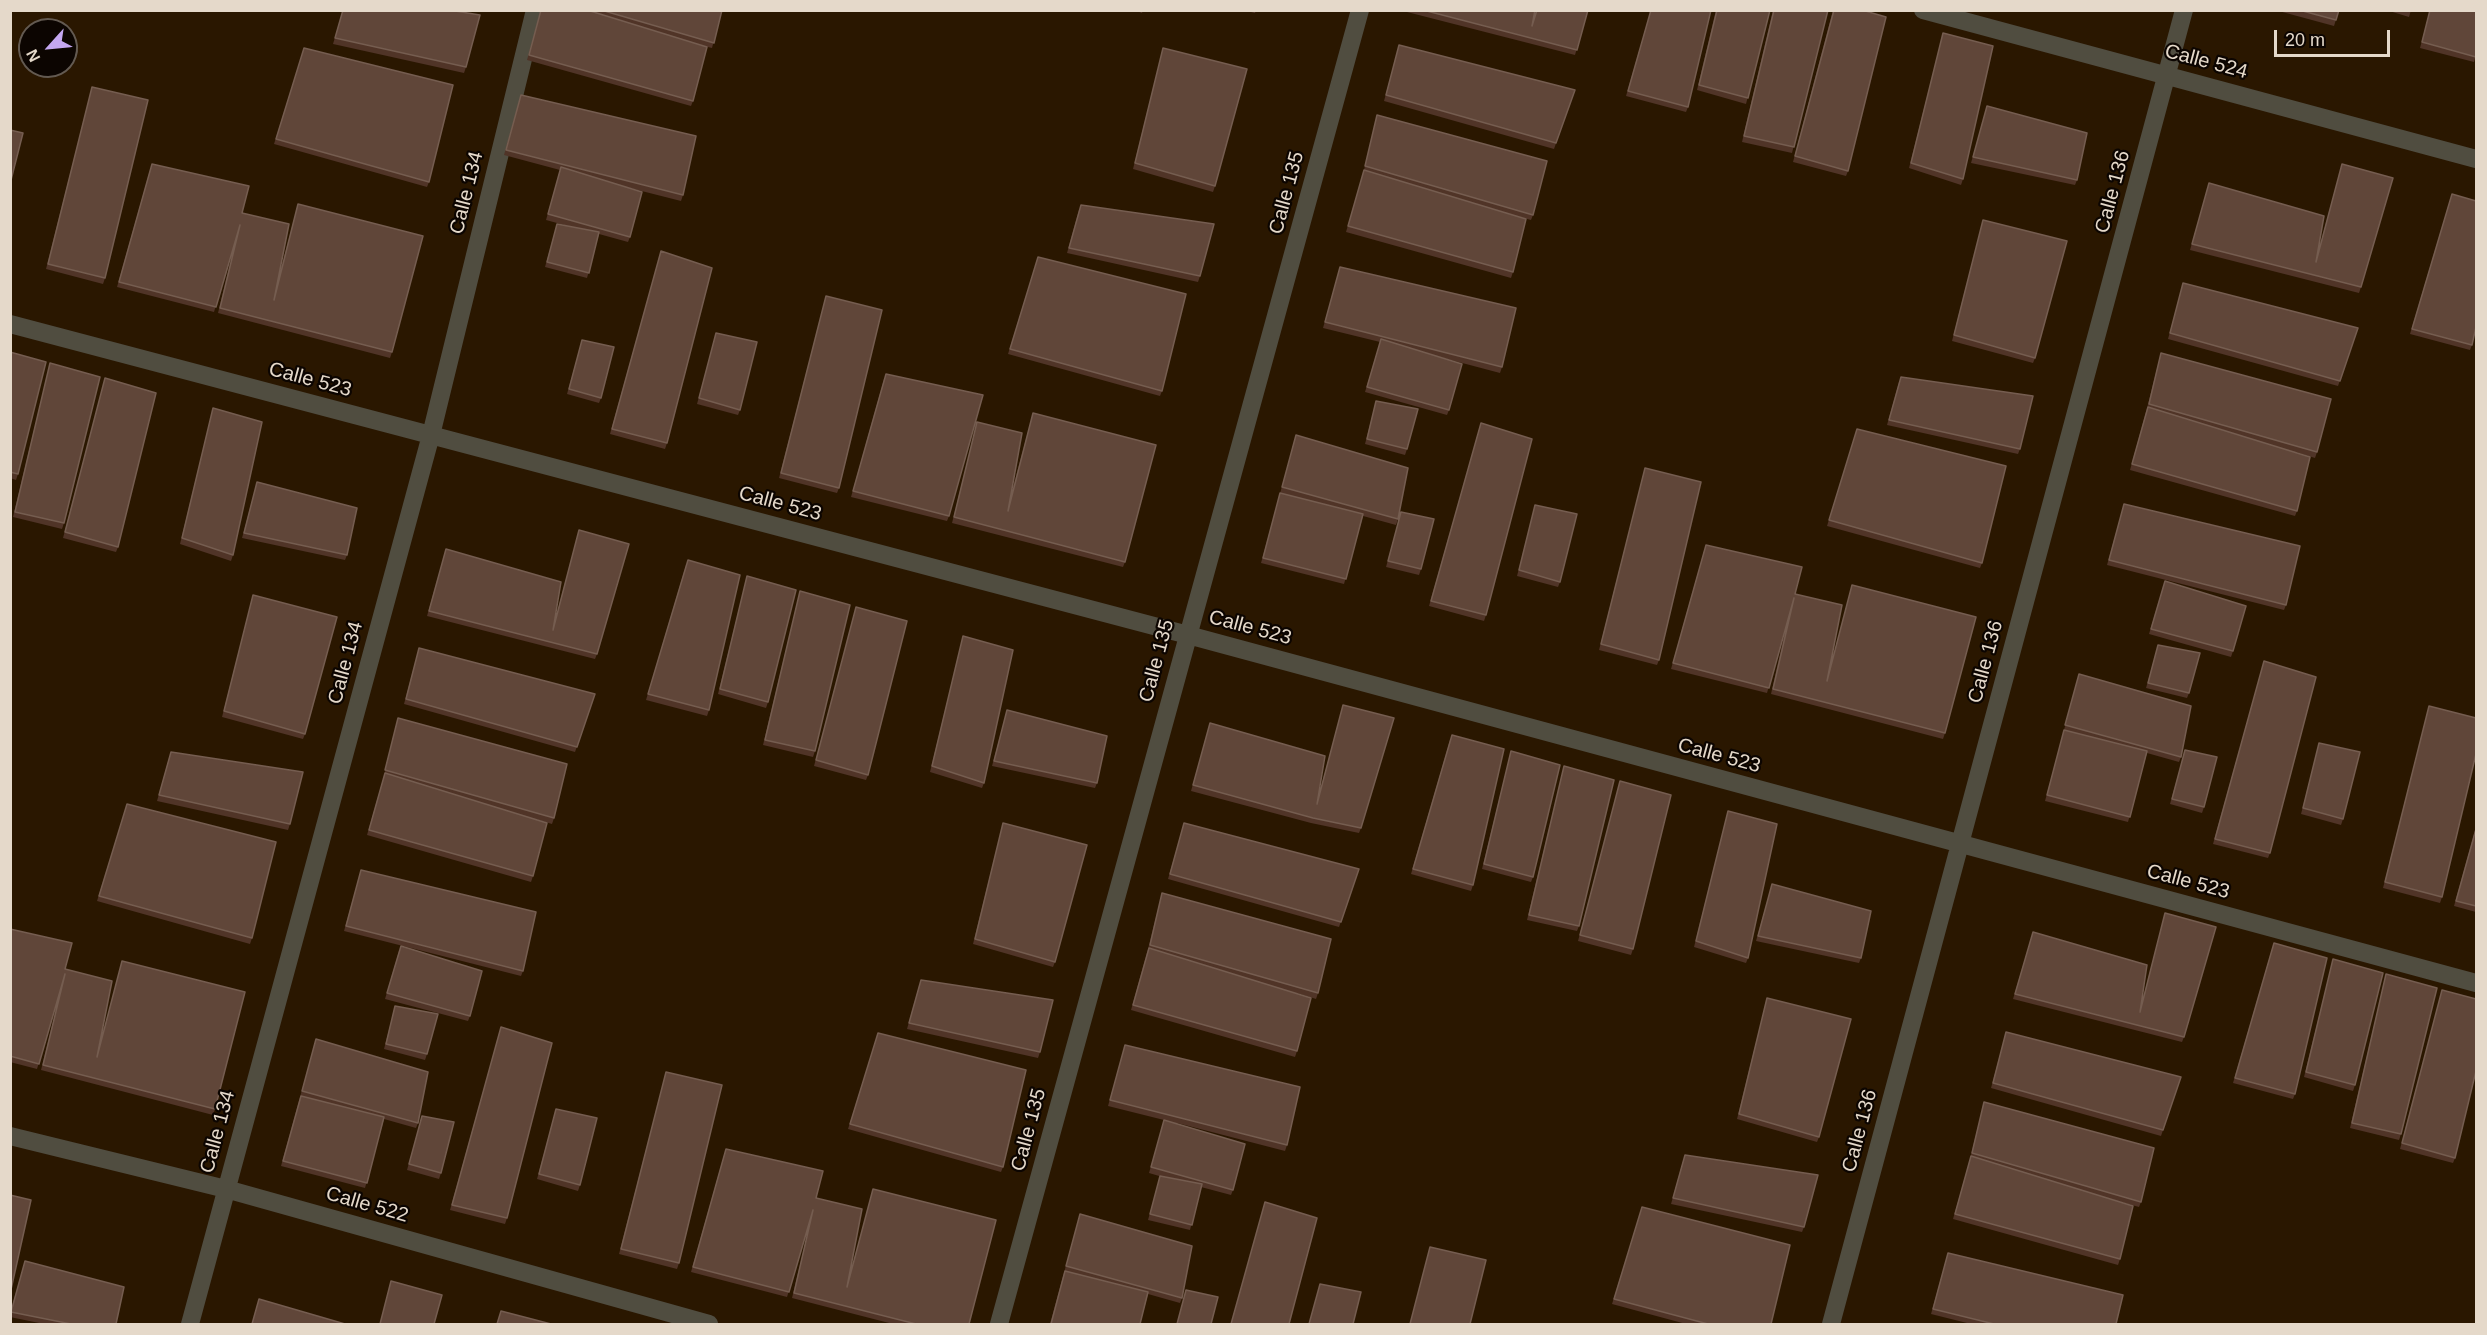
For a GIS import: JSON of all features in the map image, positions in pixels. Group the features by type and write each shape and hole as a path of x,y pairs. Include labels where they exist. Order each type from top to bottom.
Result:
{"street":[{"name":"Calle 134","path":"190,1324 431,435 535,10"},
{"name":"Calle 135","path":"999,1324 1360,10"},
{"name":"Calle 524","path":"1923,10 2476,159"},
{"name":"Calle 136","path":"1831,1324 2184,10"},
{"name":"Calle 523","path":"10,324 1188,635 2476,983"},
{"name":"Calle 522","path":"10,1136 226,1189 709,1324"}],"building":[{"path":"343,10 449,10 480,15 466,67 335,38"},
{"path":"541,10 587,10 707,47 693,101 529,55"},
{"path":"601,10 722,10 714,43"},
{"path":"1423,10 1535,10 1532,26 1537,10 1588,10 1577,50"},
{"path":"1651,10 1711,10 1688,107 1628,91"},
{"path":"1717,10 1770,10 1748,98 1699,85"},
{"path":"1774,10 1828,10 1794,147 1744,136"},
{"path":"1834,10 1862,10 1886,17 1848,171 1795,156"},
{"path":"2299,10 2339,10 2336,20"},
{"path":"2430,10 2476,10 2476,57 2422,42"},
{"path":"1943,33 1993,46 1963,179 1911,163"},
{"path":"1399,45 1575,90 1556,143 1386,95"},
{"path":"304,48 453,85 429,182 276,139"},
{"path":"1163,48 1247,69 1215,186 1135,163"},
{"path":"92,87 148,100 105,278 48,264"},
{"path":"521,95 696,136 683,195 506,150"},
{"path":"1987,106 2087,133 2077,180 1973,157"},
{"path":"1377,115 1547,161 1533,215 1365,166"},
{"path":"10,130 23,133 10,184"},
{"path":"152,164 249,186 242,213 289,224 274,300 298,204 423,236 392,352 220,308 240,225 216,307 119,282"},
{"path":"2342,164 2393,178 2361,287 2192,244 2209,183 2324,216 2316,262"},
{"path":"561,167 642,192 630,237 548,214"},
{"path":"1364,170 1526,219 1513,272 1348,226"},
{"path":"2452,194 2476,201 2476,327 2472,345 2412,329"},
{"path":"1081,205 1214,224 1200,276 1069,248"},
{"path":"1983,220 2067,241 2035,358 1954,335"},
{"path":"557,224 599,232 589,273 547,262"},
{"path":"661,251 712,268 667,443 612,429"},
{"path":"1038,257 1186,294 1162,391 1010,349"},
{"path":"1340,267 1516,308 1502,367 1325,322"},
{"path":"2183,283 2358,328 2340,381 2170,333"},
{"path":"826,296 882,310 839,488 781,473"},
{"path":"716,333 757,342 740,410 699,398"},
{"path":"1381,339 1462,364 1449,410 1367,387"},
{"path":"582,340 614,347 601,398 569,389"},
{"path":"10,352 46,362 18,474 10,472"},
{"path":"2161,353 2331,399 2317,452 2149,404"},
{"path":"50,363 100,377 64,523 15,512"},
{"path":"886,374 983,395 949,516 853,491"},
{"path":"1901,377 2033,396 2020,449 1889,420"},
{"path":"105,378 156,393 118,547 65,532"},
{"path":"1376,401 1418,409 1407,449 1367,439"},
{"path":"2148,407 2310,457 2297,511 2132,464"},
{"path":"213,408 262,422 233,555 182,538"},
{"path":"1033,413 1156,445 1125,562 954,517 977,422 1022,433 1008,511"},
{"path":"1481,423 1532,439 1486,615 1431,601"},
{"path":"1857,429 2006,466 1982,563 1829,520"},
{"path":"1296,435 1408,468 1398,519 1282,487"},
{"path":"1645,468 1701,482 1659,660 1601,644"},
{"path":"257,482 357,508 347,555 244,533"},
{"path":"1280,493 1363,514 1346,579 1263,558"},
{"path":"2124,504 2300,546 2286,605 2109,560"},
{"path":"1535,505 1577,514 1560,582 1519,570"},
{"path":"1401,512 1434,519 1421,569 1388,561"},
{"path":"579,530 629,544 597,654 429,611 446,549 561,582 553,630"},
{"path":"1706,545 1802,567 1795,594 1842,605 1827,681 1852,585 1976,617 1945,733 1773,689 1794,598 1769,688 1673,663"},
{"path":"688,560 740,575 709,710 648,694"},
{"path":"747,576 796,590 768,702 720,689"},
{"path":"2165,581 2246,606 2233,651 2151,629"},
{"path":"800,591 850,605 815,751 765,740"},
{"path":"253,595 337,617 305,734 224,711"},
{"path":"856,607 907,621 868,775 816,760"},
{"path":"963,636 1013,650 984,783 932,766"},
{"path":"2158,645 2200,653 2189,693 2148,683"},
{"path":"419,648 595,694 577,747 406,699"},
{"path":"2264,661 2316,677 2270,853 2215,839"},
{"path":"2079,674 2191,706 2181,757 2065,725"},
{"path":"1343,705 1394,718 1361,828 1313,818 1193,785 1210,723 1325,756 1317,804"},
{"path":"2429,706 2476,718 2476,754 2442,897 2385,882"},
{"path":"1007,710 1107,736 1097,783 994,761"},
{"path":"398,718 567,764 554,818 385,770"},
{"path":"2064,730 2147,751 2130,817 2047,795"},
{"path":"1452,735 1504,749 1473,885 1413,869"},
{"path":"2319,743 2360,752 2343,819 2303,808"},
{"path":"2185,750 2217,757 2204,807 2172,799"},
{"path":"1511,751 1560,765 1533,877 1484,864"},
{"path":"171,752 303,772 290,824 159,795"},
{"path":"1564,766 1614,780 1579,926 1529,915"},
{"path":"385,773 547,823 533,876 369,830"},
{"path":"1620,781 1671,795 1633,949 1580,935"},
{"path":"127,804 276,842 252,938 99,896"},
{"path":"1728,811 1777,824 1748,958 1696,941"},
{"path":"1003,823 1087,845 1055,962 975,939"},
{"path":"1184,823 1359,869 1341,922 1170,874"},
{"path":"2476,829 2476,906 2456,901"},
{"path":"361,870 536,912 523,971 346,926"},
{"path":"1772,884 1871,911 1861,958 1758,936"},
{"path":"1162,893 1331,939 1318,993 1150,945"},
{"path":"2165,913 2216,927 2184,1037 2015,994 2033,932 2147,965 2140,1012"},
{"path":"10,929 72,943 65,969 112,981 97,1057 122,961 245,992 215,1109 43,1065 65,974 39,1064 10,1056"},
{"path":"2274,943 2327,958 2295,1094 2235,1078"},
{"path":"401,946 482,971 470,1016 387,993"},
{"path":"1149,948 1311,998 1297,1051 1133,1005"},
{"path":"2333,959 2383,973 2355,1085 2306,1072"},
{"path":"2386,974 2437,988 2401,1134 2352,1123"},
{"path":"921,980 1053,1000 1040,1052 909,1023"},
{"path":"2442,990 2476,999 2476,1071 2455,1158 2402,1143"},
{"path":"1767,998 1851,1019 1819,1137 1739,1114"},
{"path":"395,1006 438,1014 427,1054 386,1044"},
{"path":"501,1027 552,1043 507,1218 452,1205"},
{"path":"2006,1032 2181,1077 2163,1130 1993,1083"},
{"path":"878,1033 1026,1070 1003,1167 850,1124"},
{"path":"316,1039 428,1072 418,1123 302,1091"},
{"path":"1125,1045 1300,1087 1287,1145 1110,1100"},
{"path":"666,1072 722,1085 679,1263 621,1249"},
{"path":"301,1096 384,1117 367,1183 283,1161"},
{"path":"1984,1102 2154,1148 2141,1202 1972,1153"},
{"path":"556,1109 597,1118 580,1185 539,1174"},
{"path":"422,1116 454,1122 441,1173 409,1164"},
{"path":"1164,1120 1245,1144 1233,1190 1151,1167"},
{"path":"726,1149 823,1171 816,1198 862,1209 847,1287 873,1189 996,1220 969,1324 916,1324 794,1293 813,1210 789,1292 693,1267"},
{"path":"1685,1155 1818,1175 1804,1227 1673,1198"},
{"path":"1971,1156 2133,1206 2120,1259 1955,1214"},
{"path":"1160,1176 1202,1184 1192,1225 1150,1214"},
{"path":"10,1195 31,1200 10,1294"},
{"path":"1265,1202 1317,1218 1289,1324 1231,1324"},
{"path":"1642,1207 1790,1245 1771,1324 1708,1324 1614,1299"},
{"path":"1080,1214 1192,1246 1182,1298 1066,1266"},
{"path":"1430,1247 1486,1260 1470,1324 1410,1324"},
{"path":"1948,1253 2123,1295 2116,1324 1994,1324 1933,1309"},
{"path":"25,1261 124,1287 116,1324 71,1324 11,1312"},
{"path":"1065,1271 1148,1292 1140,1324 1051,1324"},
{"path":"391,1281 442,1295 434,1324 380,1324"},
{"path":"1320,1284 1361,1292 1353,1324 1309,1324"},
{"path":"1186,1290 1218,1297 1211,1324 1177,1324"},
{"path":"259,1299 345,1324 252,1324"},
{"path":"501,1311 551,1324 497,1324"}]}
